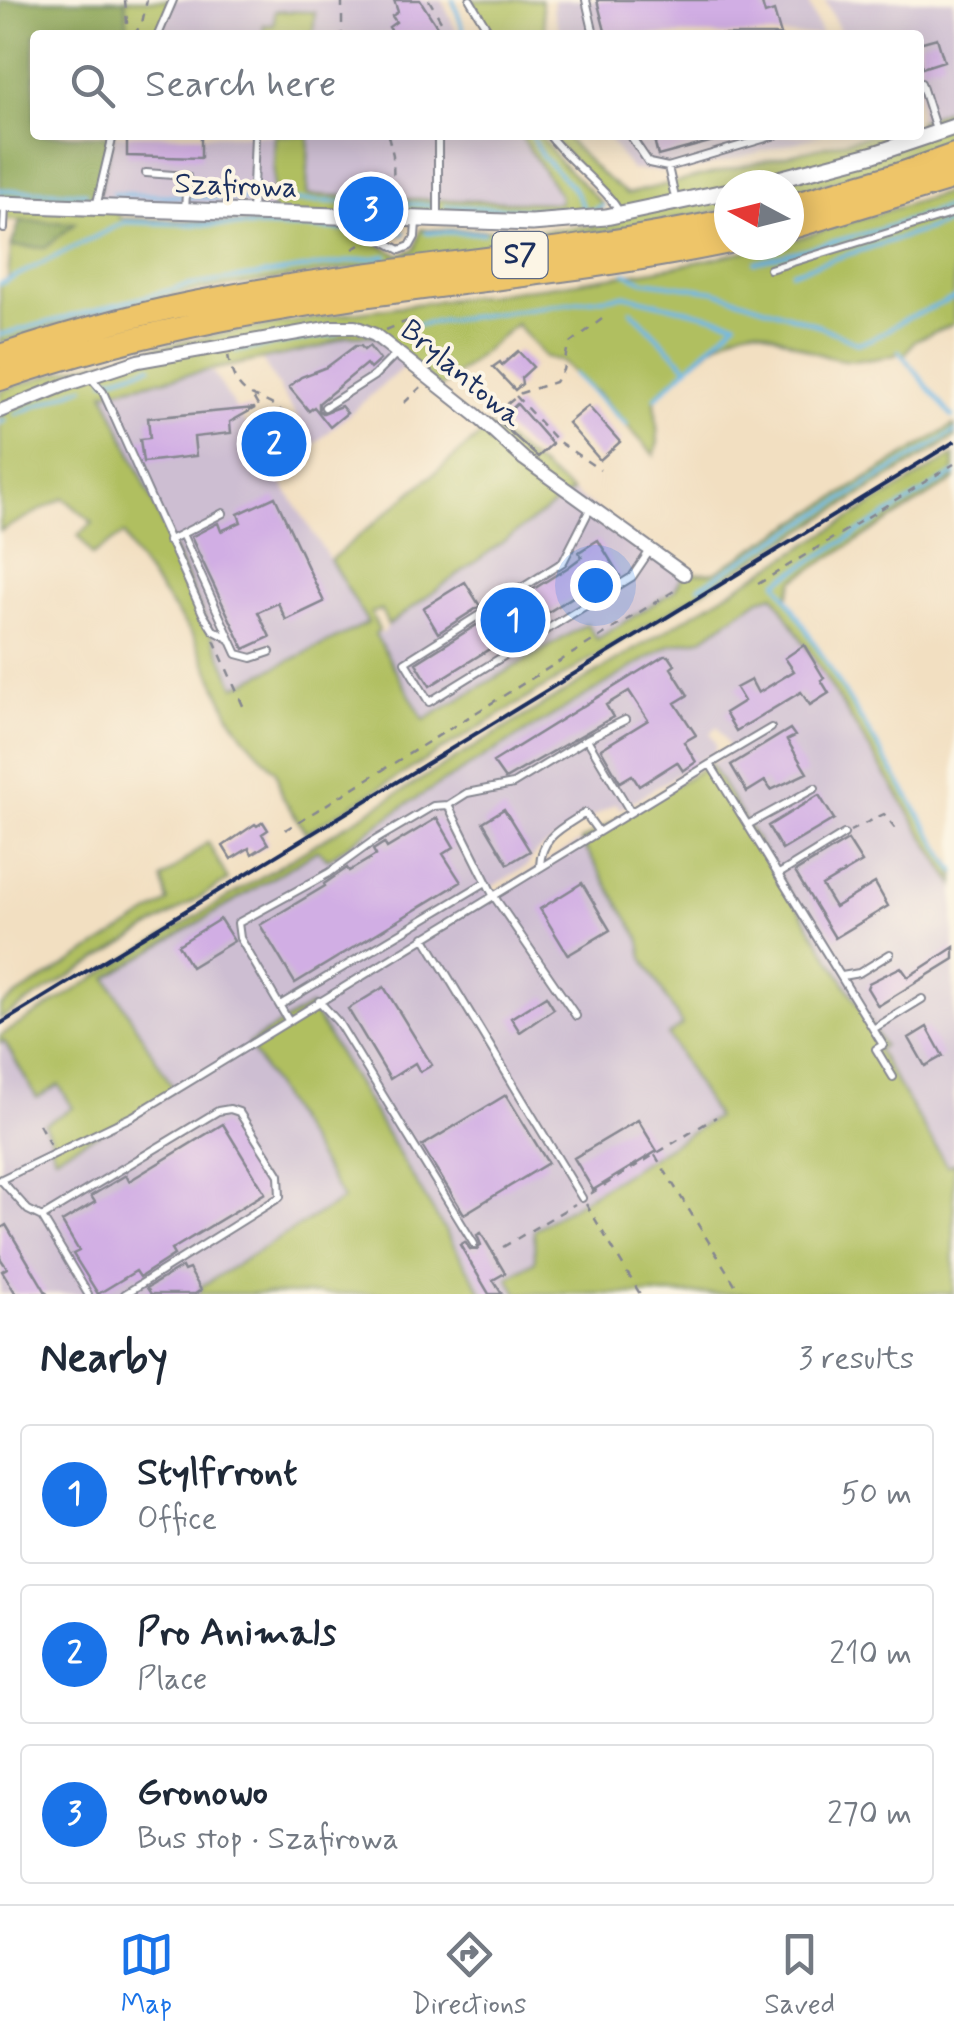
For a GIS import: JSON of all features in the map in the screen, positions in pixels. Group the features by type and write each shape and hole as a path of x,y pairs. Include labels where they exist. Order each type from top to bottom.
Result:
{"highway":[{"path":"804,202 954,155"},
{"path":"804,223 954,178"},
{"name":"S7","path":"0,356 131,317 218,298 539,253 714,223"},
{"name":"S7","path":"0,378 136,338 223,319 587,267 714,245"}],"street":[{"path":"924,137 954,127"},
{"path":"804,172 916,140"},
{"name":"Szafirowa","path":"2,204 252,214 373,227 393,220 532,223 590,219 714,194"},
{"name":"Brylantowa","path":"0,412 138,361 340,326 360,328 429,377 524,459 684,574"}],"lane":[{"path":"160,30 173,0"},
{"path":"470,0 488,30"},
{"path":"586,0 593,30"},
{"path":"924,92 937,133"},
{"path":"95,208 112,140"},
{"path":"252,214 255,140"},
{"path":"438,140 438,222"},
{"path":"553,140 610,198 620,215"},
{"path":"633,140 649,163 668,167 759,140"},
{"path":"668,167 676,203"},
{"path":"146,173 187,176 185,211"},
{"path":"2,204 2,229 14,229"},
{"path":"770,268 954,214"},
{"path":"373,227 400,250 410,246 415,237 416,221"},
{"path":"325,407 374,376 398,353"},
{"path":"89,376 103,392 208,623 218,634 230,639"},
{"path":"592,506 563,562 405,662 430,702 632,577 651,548"},
{"path":"168,541 223,514"},
{"path":"182,534 237,654 242,657 270,652"},
{"path":"288,1020 240,938 238,923 330,873 432,806 448,805 467,793 513,784 625,720"},
{"path":"88,1294 42,1217 28,1210 2,1177 55,1156 133,1116 771,728"},
{"path":"587,739 630,812"},
{"path":"710,764 883,1045 876,1049 894,1078"},
{"path":"749,824 815,788"},
{"path":"448,805 493,894 576,1016"},
{"path":"540,866 548,837 585,813 598,830"},
{"path":"779,874 844,834"},
{"path":"280,1005 486,882"},
{"path":"424,937 582,1198"},
{"path":"841,976 860,972 890,954"},
{"path":"873,1029 922,999"},
{"path":"319,1000 338,1022 474,1244"},
{"path":"42,1217 218,1111 230,1108 239,1112 279,1175 280,1197 125,1294"}],"path":[{"path":"126,0 130,30"},
{"path":"136,30 142,23 147,0"},
{"path":"342,0 342,30"},
{"path":"428,0 446,30"},
{"path":"389,140 393,155 393,220"},
{"path":"353,249 364,245 373,227"},
{"path":"375,335 412,319"},
{"path":"485,423 516,396 555,382 563,370 568,345 602,319"},
{"path":"226,344 234,378 253,397 270,424 281,430 289,426 291,422 284,412 253,397"},
{"path":"404,402 429,377"},
{"path":"516,396 556,440 600,470"},
{"path":"758,584 954,464"},
{"path":"285,830 674,592 684,574"},
{"path":"208,623 244,708"},
{"path":"844,834 882,814 889,816 900,834"},
{"path":"503,1247 716,1117"},
{"path":"39,1124 55,1156"},
{"path":"655,1155 740,1294"},
{"path":"582,1198 640,1294"}],"shaded area":[{"path":"173,0 442,0 456,30 313,30 314,12 275,12 274,25 264,25 264,30 160,30"},
{"path":"554,0 807,0 820,30 559,30"},
{"path":"825,0 954,0 954,107 924,119 924,30 840,30"},
{"path":"112,140 275,140 272,215 95,208"},
{"path":"309,140 523,140 560,196 560,203 402,199 390,195 306,195"},
{"path":"610,140 804,140 684,172 631,170"},
{"path":"366,330 409,362 314,445 262,360 321,347 347,336 362,336"},
{"path":"213,372 369,623 235,688 103,392"},
{"path":"572,492 684,574 674,591 597,640 586,624 424,720 375,633 383,633 388,625"},
{"path":"774,595 954,885 954,1163 948,1167 710,764 731,751 717,726 710,733 716,744 715,752 620,809 616,803 536,852 527,866 490,888 493,894 581,841 639,937 643,958 682,1025 668,1035 716,1117 535,1229 535,1261 508,1278 518,1294 483,1294 316,1015 343,1199 200,1287 195,1294 0,1294 0,1043 3,1041 37,1097 59,1085 73,1108 173,1089 106,979 318,849 328,858 407,804 671,645 680,644"}],"green space":[{"path":"0,0 125,0 128,30 30,30 30,140 112,140 95,208 0,204"},
{"path":"125,0 173,0 160,30 128,30"},
{"path":"470,0 541,0 545,30 488,30"},
{"path":"275,11 315,12 313,30 264,30 264,25 274,25"},
{"path":"954,107 954,143 804,190 804,170 726,170 850,140 924,140 924,119"},
{"path":"275,140 309,140 307,195 559,203 560,196 523,140 544,140 559,161 602,203 600,210 504,217 272,215"},
{"path":"554,140 568,140 627,194 714,173 714,212 183,293 0,343 0,284 8,279 11,246 45,248 74,224 6,220 7,204 119,209 119,218 344,227 399,255 415,249 421,229 595,229 591,219 619,210"},
{"path":"954,190 954,324 915,340 904,356 899,351 895,355 853,360 823,355 757,328 745,329 703,354 655,398 658,442 654,455 597,393 563,362 545,357 516,324 441,388 375,335 347,336 321,347 104,392 235,687 368,623 330,560 490,427 572,492 388,625 381,610 371,613 379,630 375,634 424,720 587,624 597,639 674,591 684,574 715,572 954,425 954,438 306,833 282,796 276,772 230,716 194,637 132,552 124,534 92,555 78,535 93,523 64,498 0,531 0,391 162,346 327,316 577,282 714,258 804,260 804,236"},
{"path":"20,221 75,223 45,248 11,246"},
{"path":"954,455 954,480 794,580 787,599 954,871 954,885 774,595 760,599 701,639 670,645 580,699 407,804 328,859 318,850 107,978 174,1089 133,1116 55,1156 44,1124 73,1108 59,1085 37,1098 4,1041 0,1043 0,1036"},
{"path":"710,764 883,1045 877,1050 947,1166 954,1163 954,1294 518,1294 508,1278 535,1261 534,1230 716,1117 668,1035 682,1025 643,958 639,937 581,841"},
{"path":"208,842 228,880 0,1019 0,1006 168,902 162,879"},
{"path":"310,1006 483,1294 195,1294 200,1287 343,1199 248,1044"}],"building":[{"path":"394,0 420,0 439,30 391,30 389,27 396,22 392,16 398,12"},
{"path":"597,0 761,0 765,14 774,11 780,30 605,30"},
{"path":"937,38 944,61 924,67 924,42"},
{"path":"127,140 201,140 201,158 127,156"},
{"path":"654,140 718,140 658,156"},
{"path":"355,346 364,350 369,346 380,360 370,369 366,364 319,403 323,413 341,406 347,413 330,427 314,407 309,411 289,387 301,377 327,367"},
{"path":"518,351 533,367 515,390 493,367 500,362 502,365"},
{"path":"517,404 552,444 538,457 498,421"},
{"path":"588,406 620,442 600,460 568,423"},
{"path":"255,408 230,422 231,433 194,437 196,456 143,462 140,439 150,438 148,418"},
{"path":"275,497 324,602 286,620 278,603 258,612 270,637 244,649 191,537 218,523 221,531 241,522 238,514"},
{"path":"598,540 620,576 601,587 597,582 539,618 543,624 500,650 496,645 430,686 416,663 567,568 582,557 579,552"},
{"path":"465,582 480,606 438,633 423,608"},
{"path":"804,645 829,693 810,705 801,692 736,731 725,713 744,701 736,688 751,680 758,693 794,671 785,658"},
{"path":"669,656 675,665 671,668 688,695 675,703 696,735 684,742 696,762 683,771 677,762 639,786 632,775 620,782 601,749 648,720 629,691 606,705 613,717 505,779 493,762"},
{"path":"790,729 795,736 787,740 807,773 771,790 765,781 747,792 731,765"},
{"path":"819,795 834,819 782,850 768,826"},
{"path":"504,809 530,851 508,864 483,822"},
{"path":"437,818 454,847 443,854 461,882 295,983 260,925 347,868 349,871 376,855 373,850 384,843 387,848"},
{"path":"263,822 268,830 262,834 268,844 252,854 249,848 231,859 223,846"},
{"path":"848,840 862,862 822,886 835,907 875,883 888,906 835,938 795,872"},
{"path":"582,883 610,930 568,955 540,909"},
{"path":"220,919 234,941 191,967 178,945"},
{"path":"954,947 954,959 878,1006 867,988 869,983 901,967 908,977"},
{"path":"384,987 432,1065 420,1072 415,1063 390,1079 348,1009"},
{"path":"546,996 554,1009 520,1032 511,1018"},
{"path":"927,1027 943,1056 925,1066 909,1038"},
{"path":"506,1095 548,1163 464,1214 422,1146"},
{"path":"638,1120 657,1151 593,1190 574,1158"},
{"path":"223,1124 265,1193 171,1250 174,1255 140,1277 136,1271 98,1294 73,1254 79,1251 62,1222 95,1202 91,1196 126,1175 129,1181"},
{"path":"6,1225 47,1294 16,1294 2,1271 7,1268 0,1258 0,1229"},
{"path":"481,1233 505,1273 493,1280 502,1294 489,1294 460,1245 465,1242 470,1249 477,1250 481,1245 477,1235"},
{"path":"182,1267 184,1271 189,1269 201,1290 195,1294 151,1294 147,1288"}],"waterway":[{"path":"453,0 463,30"},
{"path":"534,140 542,156 574,189 586,212 603,206"},
{"path":"0,190 86,193"},
{"path":"113,194 248,199"},
{"path":"259,199 388,204"},
{"path":"400,204 432,205"},
{"path":"755,262 878,230 954,205"},
{"path":"446,206 569,211"},
{"path":"792,272 954,221"},
{"path":"0,284 125,222 357,230"},
{"path":"388,232 404,233"},
{"path":"426,232 484,233"},
{"path":"0,335 186,286 387,256"},
{"path":"625,273 643,281 714,291 815,324 858,343 954,298"},
{"path":"415,325 625,295 736,322"},
{"path":"631,310 688,368"},
{"path":"655,398 736,322"},
{"path":"236,351 337,334"},
{"path":"899,351 952,417"},
{"path":"105,380 151,366"},
{"path":"574,374 627,425"},
{"path":"16,414 84,387"},
{"path":"0,423 5,420"},
{"path":"699,587 954,432"},
{"path":"954,474 777,582 954,871"}],"railway":[{"path":"0,1024 954,442"}],"place":[{"name":"Gronowo","path":"371,209"},
{"name":"Pro Animals","path":"274,444"},
{"name":"Stylfrront","path":"513,620"}]}
